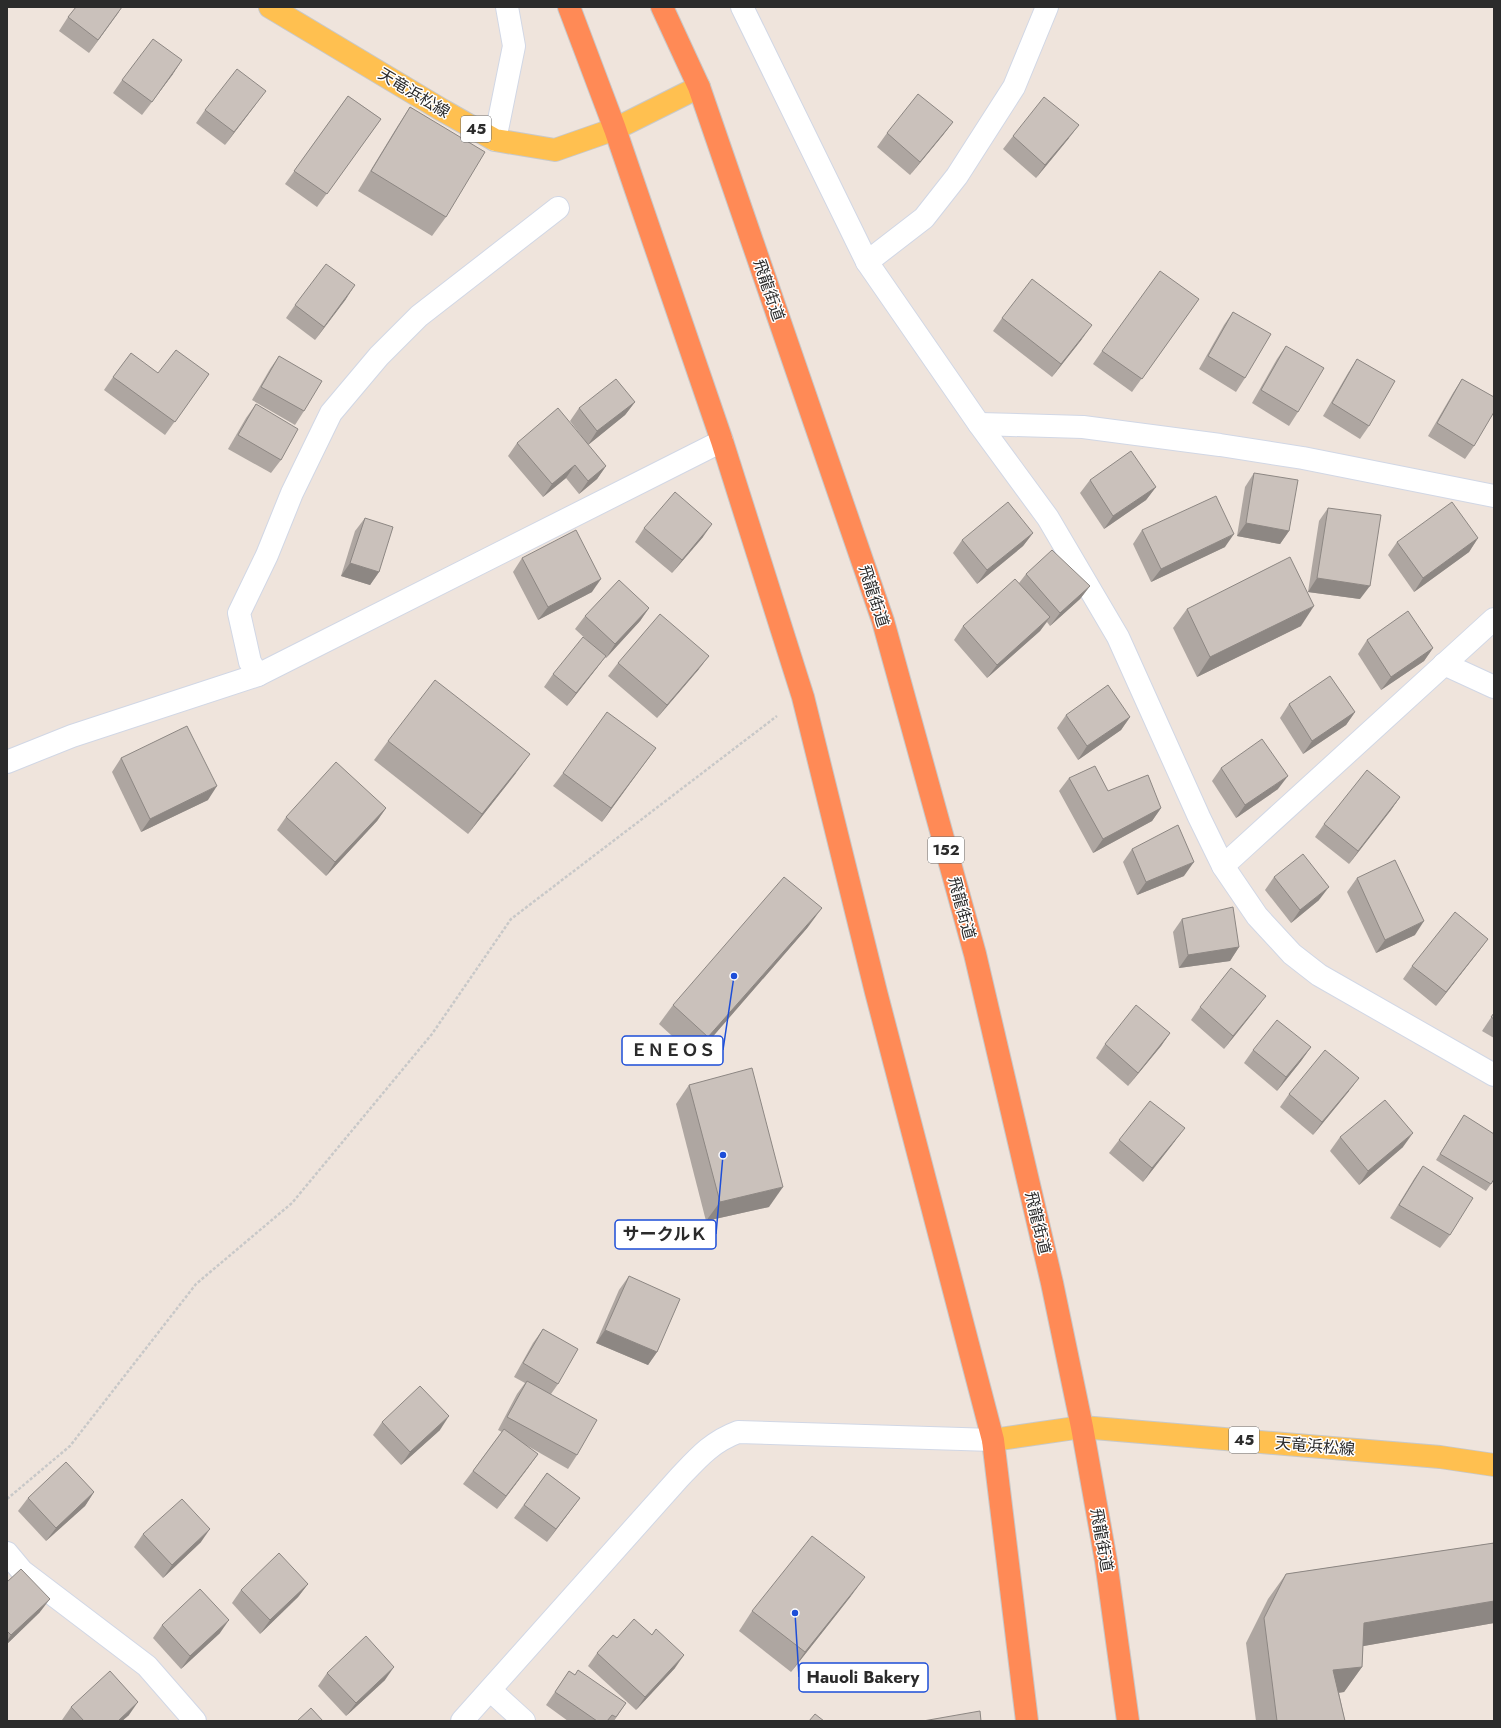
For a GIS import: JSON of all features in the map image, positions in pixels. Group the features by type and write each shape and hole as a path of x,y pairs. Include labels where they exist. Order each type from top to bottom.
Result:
{"highway":[{"path":"569,7 615,129 722,441 803,696 874,984 994,1440 1028,1721"},
{"name":"飛龍街道","path":"662,7 699,88 883,621 975,954 1052,1283 1082,1427 1106,1561 1128,1721"}],"main road":[{"name":"天竜浜松線","path":"270,7 442,110 496,140 555,150 615,129 699,88"},
{"name":"天竜浜松線","path":"994,1440 1082,1427 1440,1457 1494,1465"}],"street":[{"path":"496,140 514,46 507,7"},
{"path":"742,7 867,262 979,424 1048,518 1118,637 1199,817 1223,866 1257,916 1292,954 1319,975 1494,1075"},
{"path":"867,262 924,218 957,176 1014,87 1047,7"},
{"path":"258,675 250,662 239,612 267,555 292,493 331,413 378,356 419,316 558,208"},
{"path":"979,424 1083,427 1220,445 1303,458 1494,496"},
{"path":"7,762 72,736 258,675 722,441"},
{"path":"1223,866 1494,619"},
{"path":"1444,664 1494,687"},
{"path":"462,1721 702,1453 723,1437 738,1432 994,1440"},
{"path":"7,1553 22,1572 147,1666 195,1721"},
{"path":"490,1690 524,1721"}],"path":[{"path":"7,1499 70,1446 196,1284 292,1203 432,1034 511,919 803,696"}],"building":[{"path":"76,7 122,7 98,40 68,17"},
{"path":"153,39 182,60 152,102 122,80"},
{"path":"237,69 266,91 234,132 205,110"},
{"path":"918,94 953,122 920,162 887,133"},
{"path":"348,96 381,119 327,194 294,171"},
{"path":"1044,97 1079,125 1045,165 1013,136"},
{"path":"410,107 485,152 446,217 371,171"},
{"path":"326,264 355,285 324,327 295,305"},
{"path":"1160,271 1199,299 1142,379 1102,351"},
{"path":"1032,279 1092,325 1061,364 1002,318"},
{"path":"1233,312 1271,334 1245,378 1208,356"},
{"path":"1286,346 1324,368 1298,412 1261,390"},
{"path":"176,350 209,374 175,422 113,377 131,353 158,373"},
{"path":"279,356 322,381 304,411 261,387"},
{"path":"1357,359 1395,381 1369,426 1332,403"},
{"path":"616,379 635,402 597,431 579,408"},
{"path":"1462,379 1494,397 1494,412 1474,446 1437,423"},
{"path":"256,404 298,429 281,460 238,435"},
{"path":"558,408 606,466 588,481 575,465 552,484 517,443"},
{"path":"1131,451 1156,487 1113,516 1090,480"},
{"path":"1254,473 1298,480 1289,531 1246,523"},
{"path":"675,492 712,524 682,560 644,528"},
{"path":"1216,496 1234,534 1161,569 1142,530"},
{"path":"1008,502 1033,533 987,570 962,540"},
{"path":"1452,502 1478,538 1423,578 1397,542"},
{"path":"1328,508 1381,515 1370,586 1317,578"},
{"path":"365,518 393,527 379,572 350,563"},
{"path":"576,530 601,579 548,607 522,558"},
{"path":"1052,550 1090,586 1060,613 1026,574"},
{"path":"1290,557 1314,606 1210,657 1187,609"},
{"path":"1015,579 1050,617 997,665 963,626"},
{"path":"619,580 649,608 615,644 585,616"},
{"path":"1408,611 1433,648 1391,677 1367,640"},
{"path":"660,614 709,656 667,705 618,663"},
{"path":"583,637 606,656 576,693 553,674"},
{"path":"1330,676 1355,712 1312,741 1289,704"},
{"path":"435,680 530,754 482,814 388,741"},
{"path":"1108,685 1130,717 1087,746 1066,715"},
{"path":"607,712 656,748 611,808 563,773"},
{"path":"187,726 217,786 150,819 121,758"},
{"path":"1262,739 1288,776 1245,805 1221,768"},
{"path":"336,762 386,808 335,862 286,817"},
{"path":"1095,766 1108,791 1148,775 1161,808 1103,839 1069,778"},
{"path":"1367,770 1400,797 1358,851 1324,824"},
{"path":"1178,825 1194,862 1146,882 1132,849"},
{"path":"1303,854 1329,887 1300,910 1274,877"},
{"path":"1395,860 1424,921 1385,940 1357,878"},
{"path":"784,877 822,908 708,1037 673,1005"},
{"path":"1233,907 1239,947 1188,955 1182,919"},
{"path":"1455,912 1488,939 1446,992 1412,966"},
{"path":"1231,968 1266,996 1233,1036 1200,1007"},
{"path":"1136,1005 1170,1033 1138,1073 1105,1044"},
{"path":"1277,1020 1311,1047 1286,1077 1253,1050"},
{"path":"1325,1050 1359,1078 1322,1122 1289,1094"},
{"path":"752,1068 783,1187 720,1202 689,1085"},
{"path":"1385,1100 1413,1133 1368,1171 1340,1137"},
{"path":"1150,1101 1185,1128 1152,1168 1119,1140"},
{"path":"1464,1115 1494,1134 1494,1179 1491,1184 1440,1154"},
{"path":"1423,1166 1473,1198 1450,1235 1399,1205"},
{"path":"629,1276 680,1299 657,1352 605,1330"},
{"path":"543,1329 578,1349 558,1384 523,1363"},
{"path":"527,1381 597,1420 577,1455 507,1417"},
{"path":"420,1386 449,1416 410,1452 382,1422"},
{"path":"504,1429 538,1454 506,1496 473,1471"},
{"path":"66,1462 94,1492 56,1528 28,1498"},
{"path":"547,1473 580,1498 556,1529 524,1505"},
{"path":"182,1499 210,1529 172,1565 143,1534"},
{"path":"812,1536 865,1577 805,1652 752,1611"},
{"path":"1494,1543 1494,1601 1364,1623 1362,1667 1333,1670 1345,1721 1277,1721 1264,1618 1286,1574"},
{"path":"279,1553 308,1584 270,1620 241,1590"},
{"path":"21,1569 50,1599 11,1635 7,1631 7,1582"},
{"path":"200,1589 229,1620 190,1656 162,1625"},
{"path":"634,1619 652,1635 656,1629 684,1655 645,1697 597,1653 613,1635 617,1638"},
{"path":"366,1636 394,1667 356,1703 327,1673"},
{"path":"578,1670 626,1703 616,1717 612,1715 607,1721 597,1721 555,1692 569,1671 575,1675"},
{"path":"110,1671 138,1702 118,1721 84,1721 71,1707"},
{"path":"311,1708 323,1721 297,1721"},
{"path":"980,1711 981,1721 923,1721"},
{"path":"815,1714 824,1721 809,1721"}],"place":[{"name":"ＥＮＥＯＳ","path":"734,976"},
{"name":"サークルＫ","path":"723,1155"},
{"name":"Hauoli Bakery","path":"795,1613"}]}
